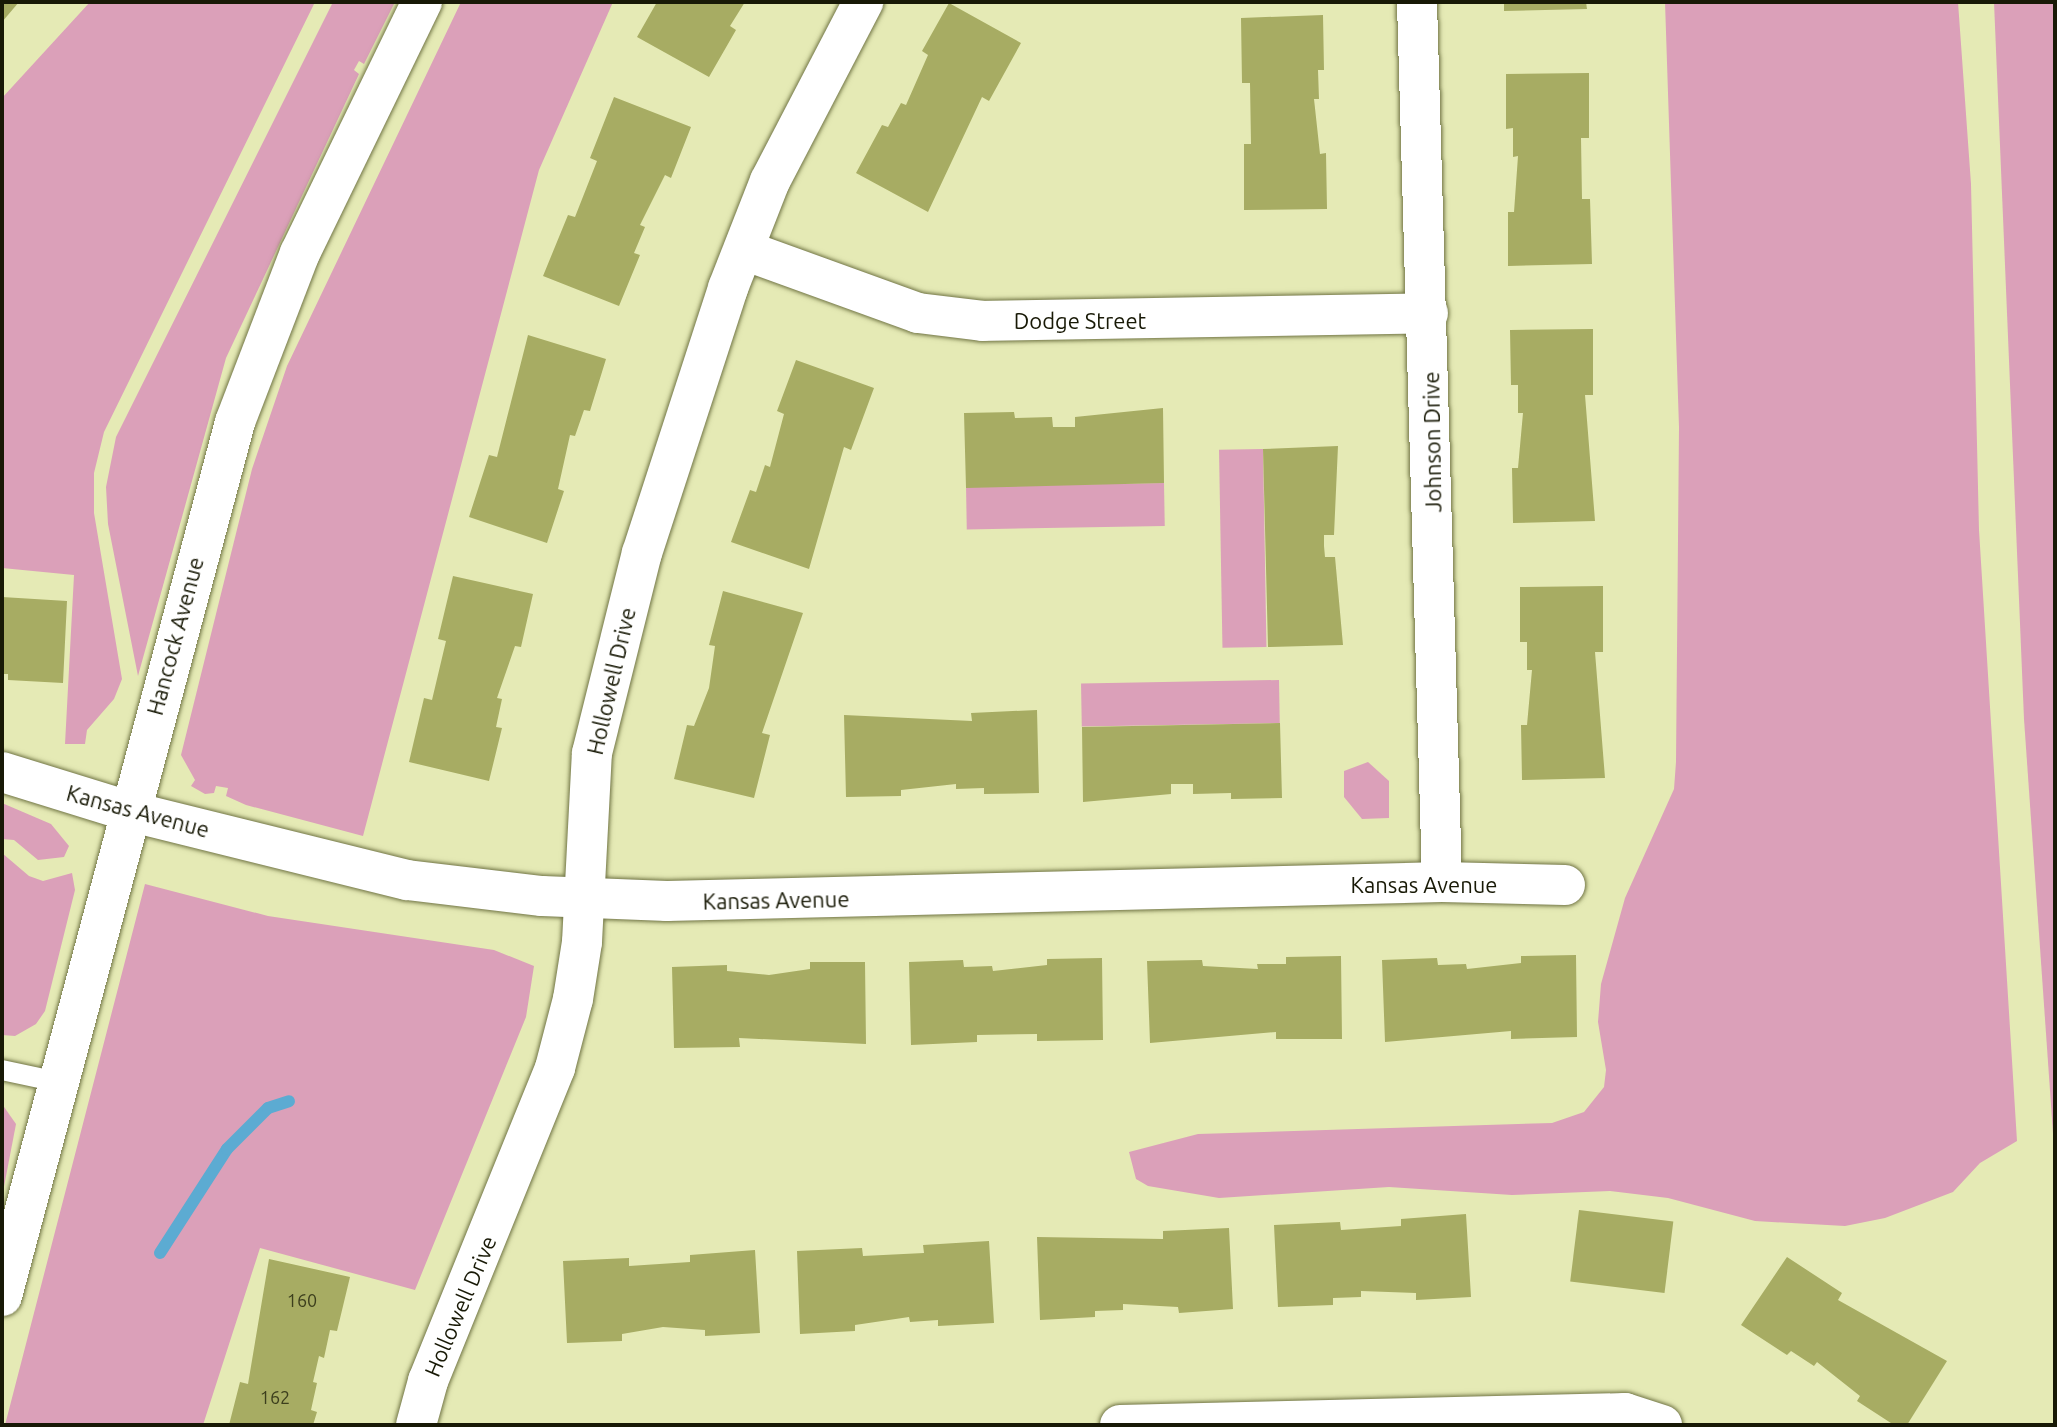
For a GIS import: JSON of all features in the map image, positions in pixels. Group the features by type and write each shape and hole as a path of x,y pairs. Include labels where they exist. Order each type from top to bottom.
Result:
{"street":[{"name":"Hancock Avenue","path":"2,1296 128,811 235,422 300,253 422,2"},
{"name":"Hollowell Drive","path":"416,1425 428,1381 555,1068 573,999 585,898 592,753 642,553 770,181 863,2"},
{"name":"Johnson Drive","path":"1417,2 1442,882"},
{"name":"Dodge Street","path":"744,250 918,313 983,321 1428,313"},
{"name":"Kansas Avenue","path":"2,772 128,811 407,880 585,898 851,899 1442,882 1565,885"},
{"path":"1120,1425 1625,1413 1662,1425"}],"lane":[{"path":"2,1070 58,1082"}],"shaded area":[{"path":"90,2 315,2 104,432 94,473 94,513 122,679 114,699 87,730 85,744 65,744 74,575 2,568 2,98"},
{"path":"333,2 395,2 364,64 359,61 354,70 359,74 226,358 138,676 108,524 106,487 116,437"},
{"path":"461,2 613,2 539,170 363,836 246,805 226,796 228,788 216,786 214,793 205,794 191,786 195,780 181,755 252,469 287,366"},
{"path":"1665,2 1958,2 1971,184 1979,530 2017,1141 1980,1163 1953,1192 1885,1218 1845,1226 1755,1221 1668,1198 1610,1191 1512,1195 1389,1187 1219,1198 1148,1186 1136,1179 1129,1152 1198,1134 1552,1123 1584,1112 1604,1087 1606,1070 1598,1022 1601,984 1625,898 1674,789 1676,762 1679,427"},
{"path":"1994,2 2055,2 2055,1162 2024,719"},
{"path":"1263,449 1266,647 1222,648 1219,450"},
{"path":"1164,483 1165,526 967,529 966,486"},
{"path":"1279,680 1280,723 1082,726 1081,683"},
{"path":"1368,762 1389,781 1389,818 1362,819 1344,797 1344,771"},
{"path":"2,803 51,824 69,846 64,857 38,860 14,840 2,839"},
{"path":"2,853 29,876 43,881 72,873 75,890 45,1011 36,1024 15,1036 2,1035"},
{"path":"145,884 268,916 494,950 534,966 526,1017 415,1290 260,1248 203,1425 5,1425"},
{"path":"2,1104 16,1124 2,1197"}],"building":[{"path":"2,2 19,2 2,22"},
{"path":"657,2 745,2 730,26 736,30 709,77 637,37"},
{"path":"1504,2 1586,2 1587,9 1504,11"},
{"path":"949,3 1021,43 989,101 982,97 928,212 856,173 882,125 888,127 901,103 906,105 928,55 922,51"},
{"path":"1323,15 1324,70 1318,70 1319,99 1314,99 1320,154 1326,153 1327,209 1244,210 1244,144 1251,144 1250,83 1242,83 1241,18"},
{"path":"1589,73 1589,138 1581,138 1582,199 1590,199 1592,264 1508,266 1508,212 1514,212 1518,156 1513,157 1513,128 1506,129 1506,74"},
{"path":"614,97 691,127 671,178 665,175 640,225 645,227 634,253 640,255 619,306 543,276 568,215 575,217 597,161 590,158"},
{"path":"1593,329 1593,395 1585,395 1595,521 1513,523 1512,468 1518,468 1523,413 1518,413 1518,385 1511,385 1510,330"},
{"path":"528,335 606,359 590,411 584,410 575,436 570,435 558,489 564,491 547,543 469,517 489,455 497,457"},
{"path":"796,360 874,388 851,450 844,447 809,569 731,542 750,490 756,492 765,465 770,467 784,414 777,411"},
{"path":"1163,408 1164,483 966,488 964,413 1014,412 1015,418 1052,417 1053,427 1075,427 1075,417"},
{"path":"1338,446 1334,535 1324,535 1324,546 1325,557 1335,557 1343,645 1268,647 1263,449"},
{"path":"453,576 533,594 521,647 515,646 497,698 502,699 496,727 502,728 489,781 409,762 424,698 432,700 446,641 438,639"},
{"path":"1603,586 1603,652 1595,652 1605,778 1522,780 1521,725 1527,725 1532,670 1527,670 1527,642 1520,642 1520,587"},
{"path":"723,591 803,613 762,733 770,735 754,798 674,779 687,725 694,726 709,688 715,646 709,645"},
{"path":"2,597 67,601 63,683 8,680 8,674 2,674"},
{"path":"1037,710 1039,793 984,794 984,788 956,789 956,784 901,790 901,796 846,797 844,715 972,721 971,713"},
{"path":"1280,723 1282,798 1231,799 1231,793 1193,794 1193,784 1171,784 1171,794 1083,802 1082,727"},
{"path":"1576,955 1577,1037 1511,1039 1511,1031 1385,1042 1382,960 1437,958 1438,965 1466,964 1467,969 1521,963 1521,956"},
{"path":"1341,956 1342,1039 1276,1039 1276,1032 1150,1043 1147,961 1202,960 1203,966 1258,969 1257,964 1286,964 1286,957"},
{"path":"1102,958 1103,1040 1037,1041 1037,1034 977,1035 977,1042 911,1045 909,962 963,960 964,967 992,966 993,971 1047,965 1047,959"},
{"path":"810,962 865,962 866,1044 739,1038 740,1047 674,1048 672,967 727,965 727,971 769,975 810,969"},
{"path":"1579,1210 1673,1222 1665,1293 1570,1281"},
{"path":"1466,1214 1471,1297 1416,1300 1416,1293 1361,1291 1361,1297 1333,1298 1333,1305 1278,1307 1274,1225 1340,1222 1341,1230 1401,1226 1401,1219"},
{"path":"1229,1228 1233,1309 1179,1313 1178,1307 1123,1304 1123,1310 1095,1311 1095,1317 1040,1320 1037,1237 1163,1239 1163,1231"},
{"path":"989,1241 994,1323 938,1326 938,1320 910,1322 909,1317 855,1325 855,1331 800,1334 797,1251 862,1248 863,1256 924,1253 923,1245"},
{"path":"755,1250 760,1333 705,1336 705,1330 663,1327 622,1334 622,1341 567,1343 563,1261 629,1258 629,1266 690,1262 690,1255"},
{"path":"1787,1257 1842,1293 1838,1300 1947,1361 1907,1425 1894,1425 1857,1401 1860,1396 1817,1362 1814,1366 1791,1351 1787,1355 1741,1325"},
{"path":"269,1259 350,1277 337,1331 330,1330 324,1358 319,1356 313,1382 317,1383 311,1410 317,1412 313,1425 229,1425 240,1382 248,1384"}],"waterway":[{"path":"160,1253 227,1149 268,1108 289,1101"}]}
